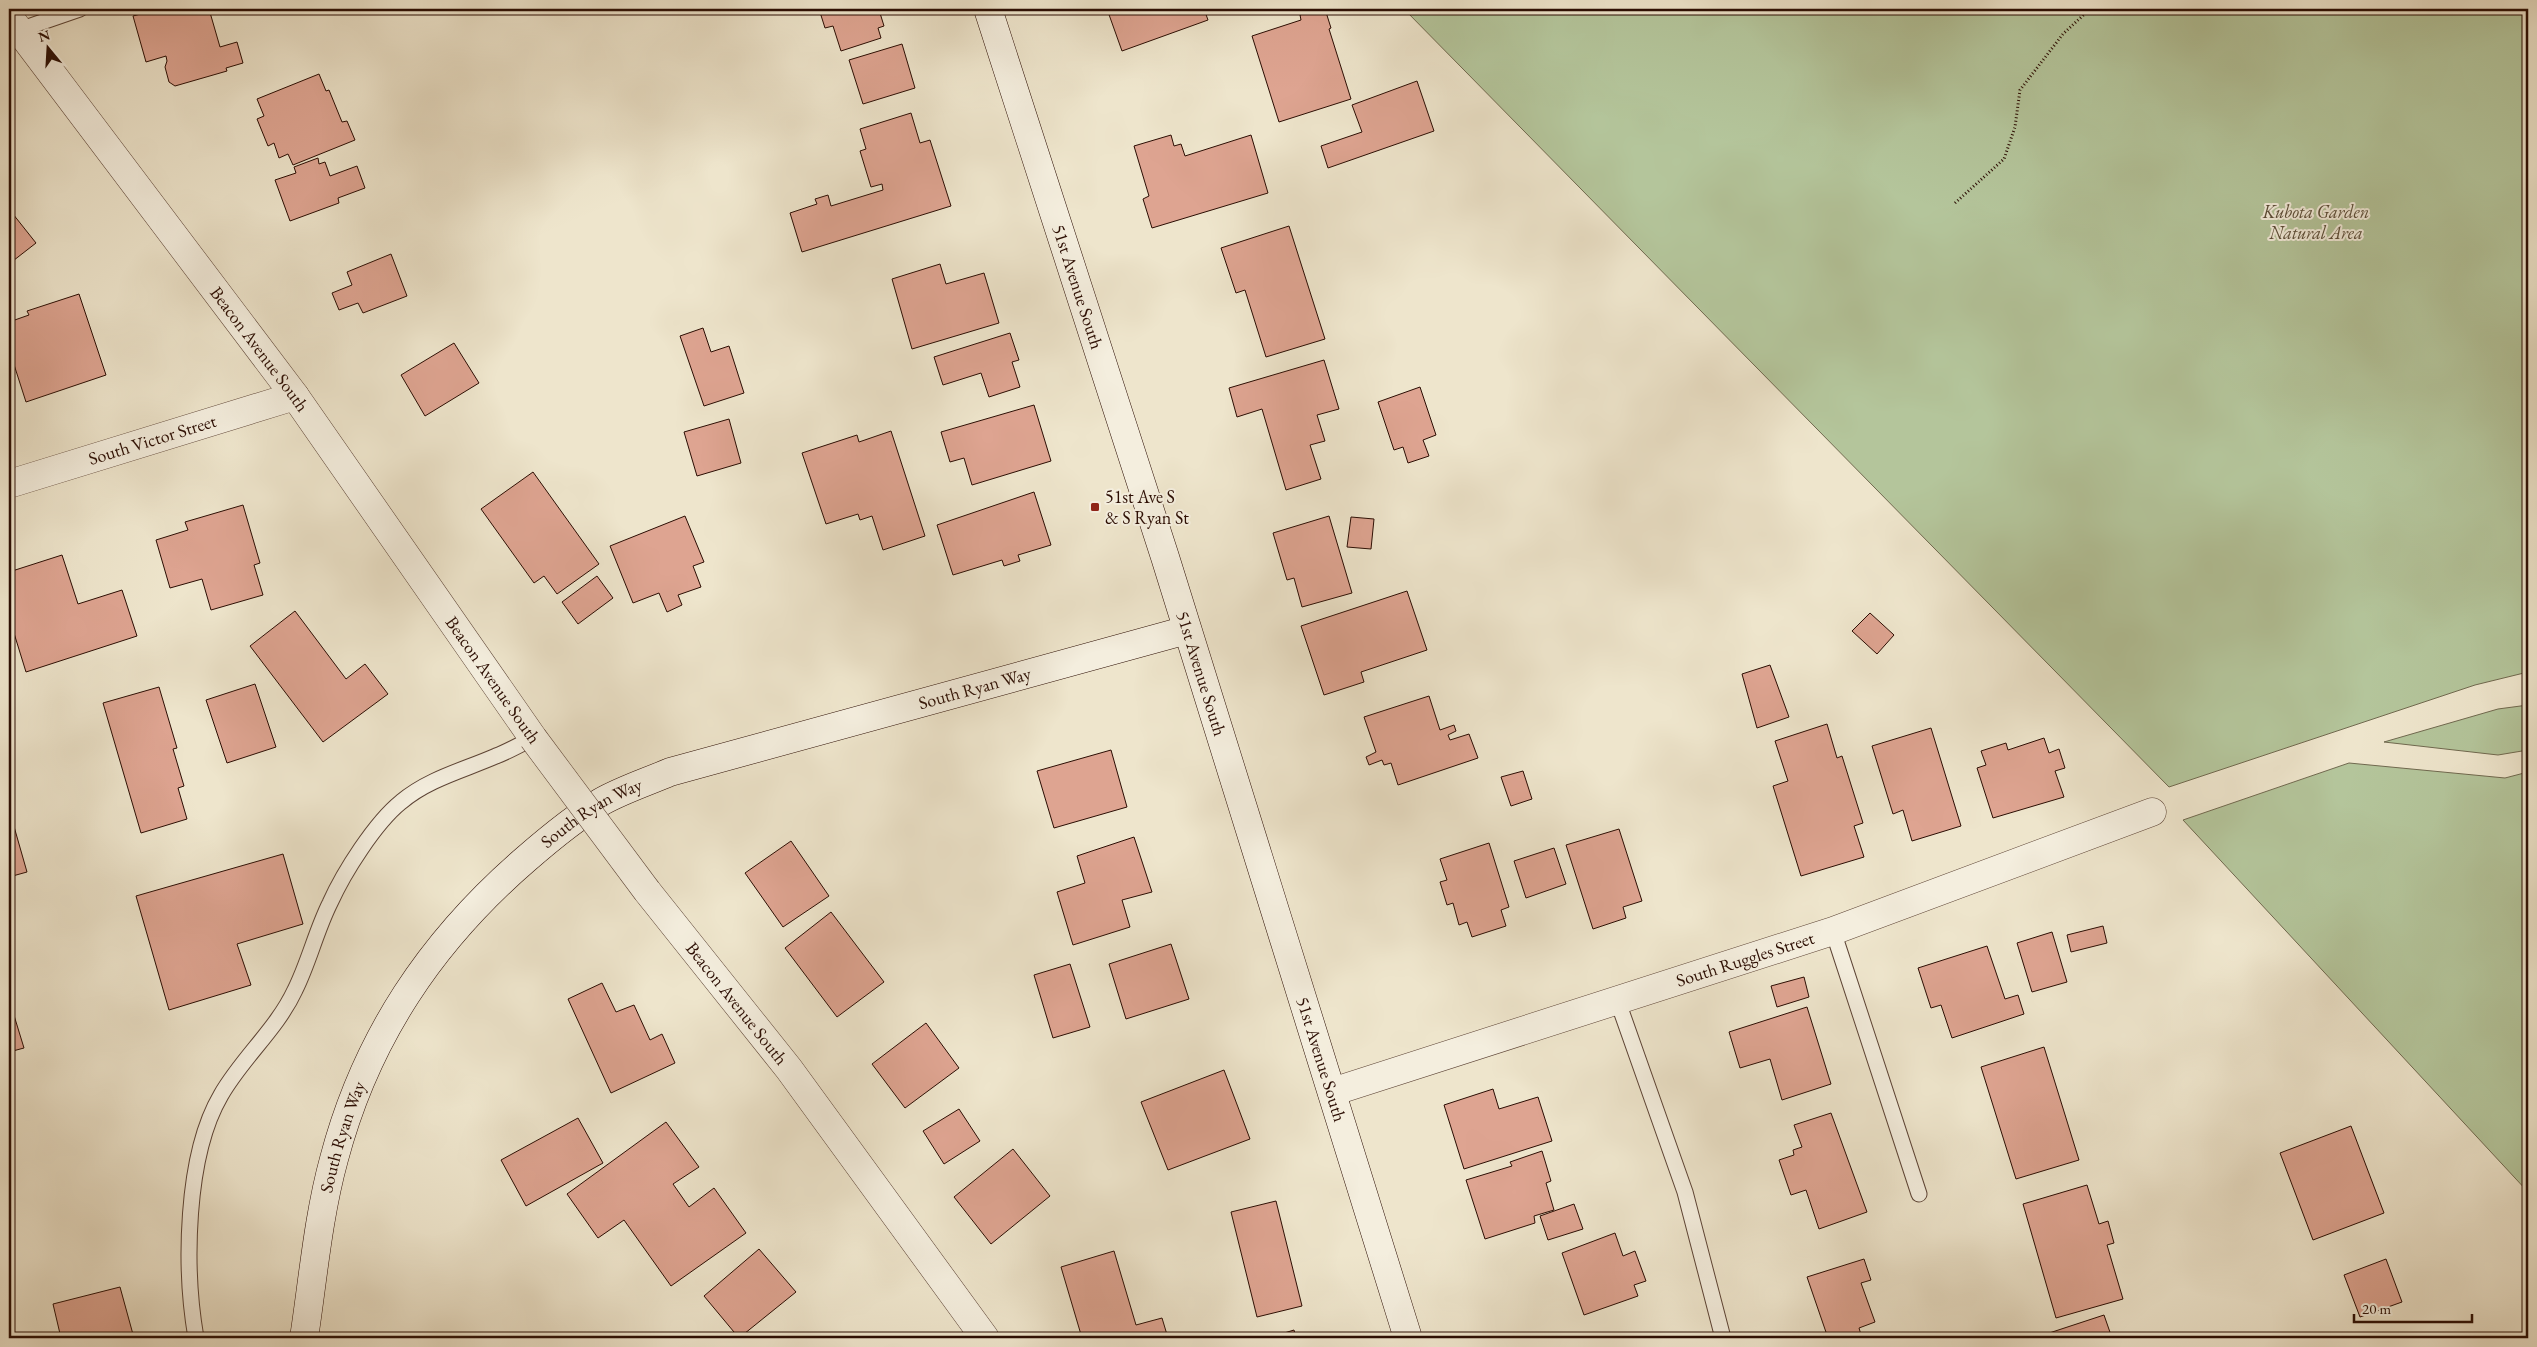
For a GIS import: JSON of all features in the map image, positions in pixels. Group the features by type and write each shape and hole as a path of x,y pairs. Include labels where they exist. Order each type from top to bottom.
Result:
{"street":[{"name":"51st Avenue South","path":"988,9 1187,630 1408,1338"},
{"name":"Beacon Avenue South","path":"14,23 295,396 533,738 647,891 789,1070 985,1338"},
{"name":"South Victor Street","path":"9,484 295,396"},
{"name":"South Ryan Way","path":"304,1338 326,1191 356,1090 376,1047 410,987 457,925 502,880 549,839 601,802 670,772 1187,630"},
{"name":"South Ruggles Street","path":"1332,1092 1618,1002 1833,931 2152,812"}],"lane":[{"path":"14,23 80,9"},
{"path":"196,1338 190,1276 193,1194 201,1141 210,1116 222,1093 292,997 329,904 381,821 402,801 423,788 533,738"},
{"path":"1833,931 1918,1194"},
{"path":"1618,1002 1685,1192 1723,1338"}],"path":[{"path":"1955,203 2004,159 2015,127 2020,90 2064,34 2090,9"}],"green space":[{"name":"Kubota Garden Natural Area","path":"1404,9 2528,9 2528,672 2475,685 2169,787"},
{"path":"2528,705 2528,750 2498,755 2384,742 2498,709"},
{"path":"2349,763 2505,778 2528,772 2528,1192 2183,820"}],"building":[{"path":"159,9 209,9 220,47 237,42 243,63 226,68 227,71 175,86 169,82 165,67 166,56 146,62 133,16"},
{"path":"819,9 893,9 880,13 884,26 878,28 881,38 841,51 833,26 825,28"},
{"path":"1107,9 1204,9 1208,20 1122,51"},
{"path":"1325,9 1331,28 1329,29 1351,99 1279,122 1252,36 1301,20 1300,15"},
{"path":"902,44 915,88 863,104 849,60"},
{"path":"319,74 326,91 329,90 342,122 347,121 355,140 293,165 288,154 279,158 274,143 268,146 257,119 264,116 257,99"},
{"path":"1417,81 1434,131 1328,168 1321,146 1362,132 1352,105"},
{"path":"911,113 920,143 930,140 951,206 802,252 790,213 817,204 815,199 828,195 831,206 883,190 882,184 871,187 860,151 866,149 860,129"},
{"path":"1171,135 1174,146 1181,144 1185,156 1251,135 1268,193 1152,228 1143,199 1149,196 1134,146"},
{"path":"318,158 319,164 325,162 330,176 357,166 365,188 338,198 339,203 290,221 275,180 296,173 294,167"},
{"path":"9,209 36,243 9,264"},
{"path":"1289,226 1325,339 1266,357 1245,290 1236,293 1221,248"},
{"path":"391,254 407,296 363,313 358,303 339,310 332,293 352,285 347,272"},
{"path":"940,264 946,284 984,273 999,323 912,349 892,279"},
{"path":"79,294 106,375 26,402 9,349 9,322 29,315 27,311"},
{"path":"703,328 711,352 729,346 744,393 704,406 680,336"},
{"path":"1010,333 1019,360 1012,362 1020,387 989,397 981,373 943,385 934,357"},
{"path":"454,343 479,383 425,416 401,375"},
{"path":"1324,360 1339,409 1317,415 1325,441 1310,445 1321,479 1286,490 1262,409 1237,417 1229,388"},
{"path":"1420,387 1436,435 1423,440 1429,456 1408,463 1403,447 1394,450 1378,402"},
{"path":"1034,405 1051,461 972,485 964,458 950,462 941,432"},
{"path":"729,419 741,463 697,476 684,432"},
{"path":"891,431 925,536 883,550 872,516 860,520 858,514 826,524 802,453 857,435 859,442"},
{"path":"533,472 599,564 557,594 544,576 534,583 481,509"},
{"path":"1034,492 1051,545 1018,555 1020,561 1004,566 1002,560 953,575 937,525"},
{"path":"243,505 260,563 254,565 263,595 211,610 202,579 170,588 156,540 188,530 185,522"},
{"path":"685,516 704,562 693,566 701,587 678,595 682,605 667,612 659,593 633,603 610,546"},
{"path":"1329,516 1352,593 1302,607 1294,578 1287,580 1273,533"},
{"path":"1351,517 1374,519 1371,549 1347,547"},
{"path":"62,555 78,604 122,590 137,636 26,672 9,617 9,572"},
{"path":"597,576 613,598 578,624 562,602"},
{"path":"1407,591 1427,650 1361,672 1364,682 1324,695 1301,626"},
{"path":"295,611 346,679 365,664 388,694 323,742 250,646"},
{"path":"1870,613 1894,635 1877,654 1852,631"},
{"path":"1770,665 1789,717 1757,728 1742,674"},
{"path":"255,684 276,747 227,763 206,700"},
{"path":"159,687 177,748 173,749 184,786 178,788 187,819 141,833 103,703"},
{"path":"1429,696 1440,730 1454,725 1456,731 1448,735 1450,740 1469,734 1478,758 1398,785 1391,763 1384,765 1382,760 1369,765 1366,757 1376,752 1364,717"},
{"path":"1827,724 1837,758 1842,756 1863,823 1854,826 1864,857 1801,876 1773,786 1788,781 1775,741"},
{"path":"1931,728 1961,826 1912,841 1903,810 1893,814 1872,746"},
{"path":"2044,738 2049,753 2059,749 2065,768 2055,771 2064,797 1993,818 1977,768 1986,765 1981,751 2006,743 2008,750"},
{"path":"1111,750 1127,807 1054,828 1037,771"},
{"path":"1523,771 1532,799 1511,806 1501,777"},
{"path":"13,823 27,872 9,877 9,824"},
{"path":"1619,829 1642,901 1623,907 1626,918 1593,929 1566,845"},
{"path":"1134,837 1152,892 1122,900 1130,927 1073,945 1057,892 1085,883 1077,856"},
{"path":"791,841 829,896 783,927 745,873"},
{"path":"1489,843 1509,907 1501,910 1506,926 1472,937 1467,922 1459,925 1453,903 1447,905 1440,882 1447,880 1440,859"},
{"path":"1554,848 1566,884 1526,898 1514,861"},
{"path":"283,854 303,924 237,944 251,985 169,1010 136,896"},
{"path":"831,912 884,982 837,1017 785,948"},
{"path":"2103,926 2107,943 2071,952 2067,935"},
{"path":"2052,932 2067,982 2032,992 2017,943"},
{"path":"1171,944 1189,999 1126,1019 1109,964"},
{"path":"1987,946 2005,999 2018,995 2024,1014 1952,1038 1941,1005 1931,1008 1918,968"},
{"path":"1070,964 1090,1027 1053,1038 1034,975"},
{"path":"1804,977 1809,997 1777,1007 1771,986"},
{"path":"602,983 616,1012 634,1005 650,1040 662,1034 675,1063 611,1093 568,999"},
{"path":"9,999 24,1048 9,1052"},
{"path":"1807,1007 1831,1084 1782,1100 1770,1059 1740,1068 1729,1032"},
{"path":"926,1023 959,1068 905,1108 872,1064"},
{"path":"2044,1047 2079,1160 2016,1179 1981,1067"},
{"path":"1224,1070 1250,1139 1168,1170 1141,1102"},
{"path":"1493,1089 1499,1109 1538,1097 1552,1141 1464,1169 1444,1105"},
{"path":"959,1109 980,1141 944,1164 923,1131"},
{"path":"1831,1113 1867,1212 1819,1229 1806,1190 1791,1195 1779,1160 1794,1155 1793,1150 1802,1147 1794,1125"},
{"path":"578,1118 603,1163 526,1206 501,1160"},
{"path":"666,1122 699,1167 673,1184 689,1207 714,1188 746,1233 671,1286 624,1220 598,1238 567,1194"},
{"path":"2351,1126 2384,1213 2313,1240 2280,1153"},
{"path":"1013,1149 1050,1196 991,1244 954,1197"},
{"path":"1542,1151 1551,1181 1546,1183 1554,1210 1534,1216 1535,1223 1485,1239 1466,1180 1512,1166 1510,1162"},
{"path":"2087,1185 2099,1224 2108,1221 2114,1243 2107,1245 2123,1299 2056,1318 2023,1204"},
{"path":"1276,1201 1302,1306 1257,1317 1231,1212"},
{"path":"1574,1204 1583,1229 1548,1240 1540,1216"},
{"path":"1615,1233 1623,1256 1635,1251 1646,1281 1634,1285 1638,1296 1584,1315 1562,1253"},
{"path":"759,1249 796,1292 739,1338 704,1296"},
{"path":"1114,1251 1136,1325 1162,1318 1168,1338 1082,1338 1061,1267"},
{"path":"1864,1259 1871,1280 1861,1283 1875,1322 1859,1328 1862,1338 1828,1338 1807,1277"},
{"path":"2386,1259 2402,1302 2360,1317 2344,1275"},
{"path":"120,1287 134,1338 61,1338 53,1304"},
{"path":"2104,1315 2112,1338 2034,1338"},
{"path":"1294,1330 1296,1338 1268,1338"}],"place":[{"name":"51st Ave S & S Ryan St","path":"1095,507"}]}
